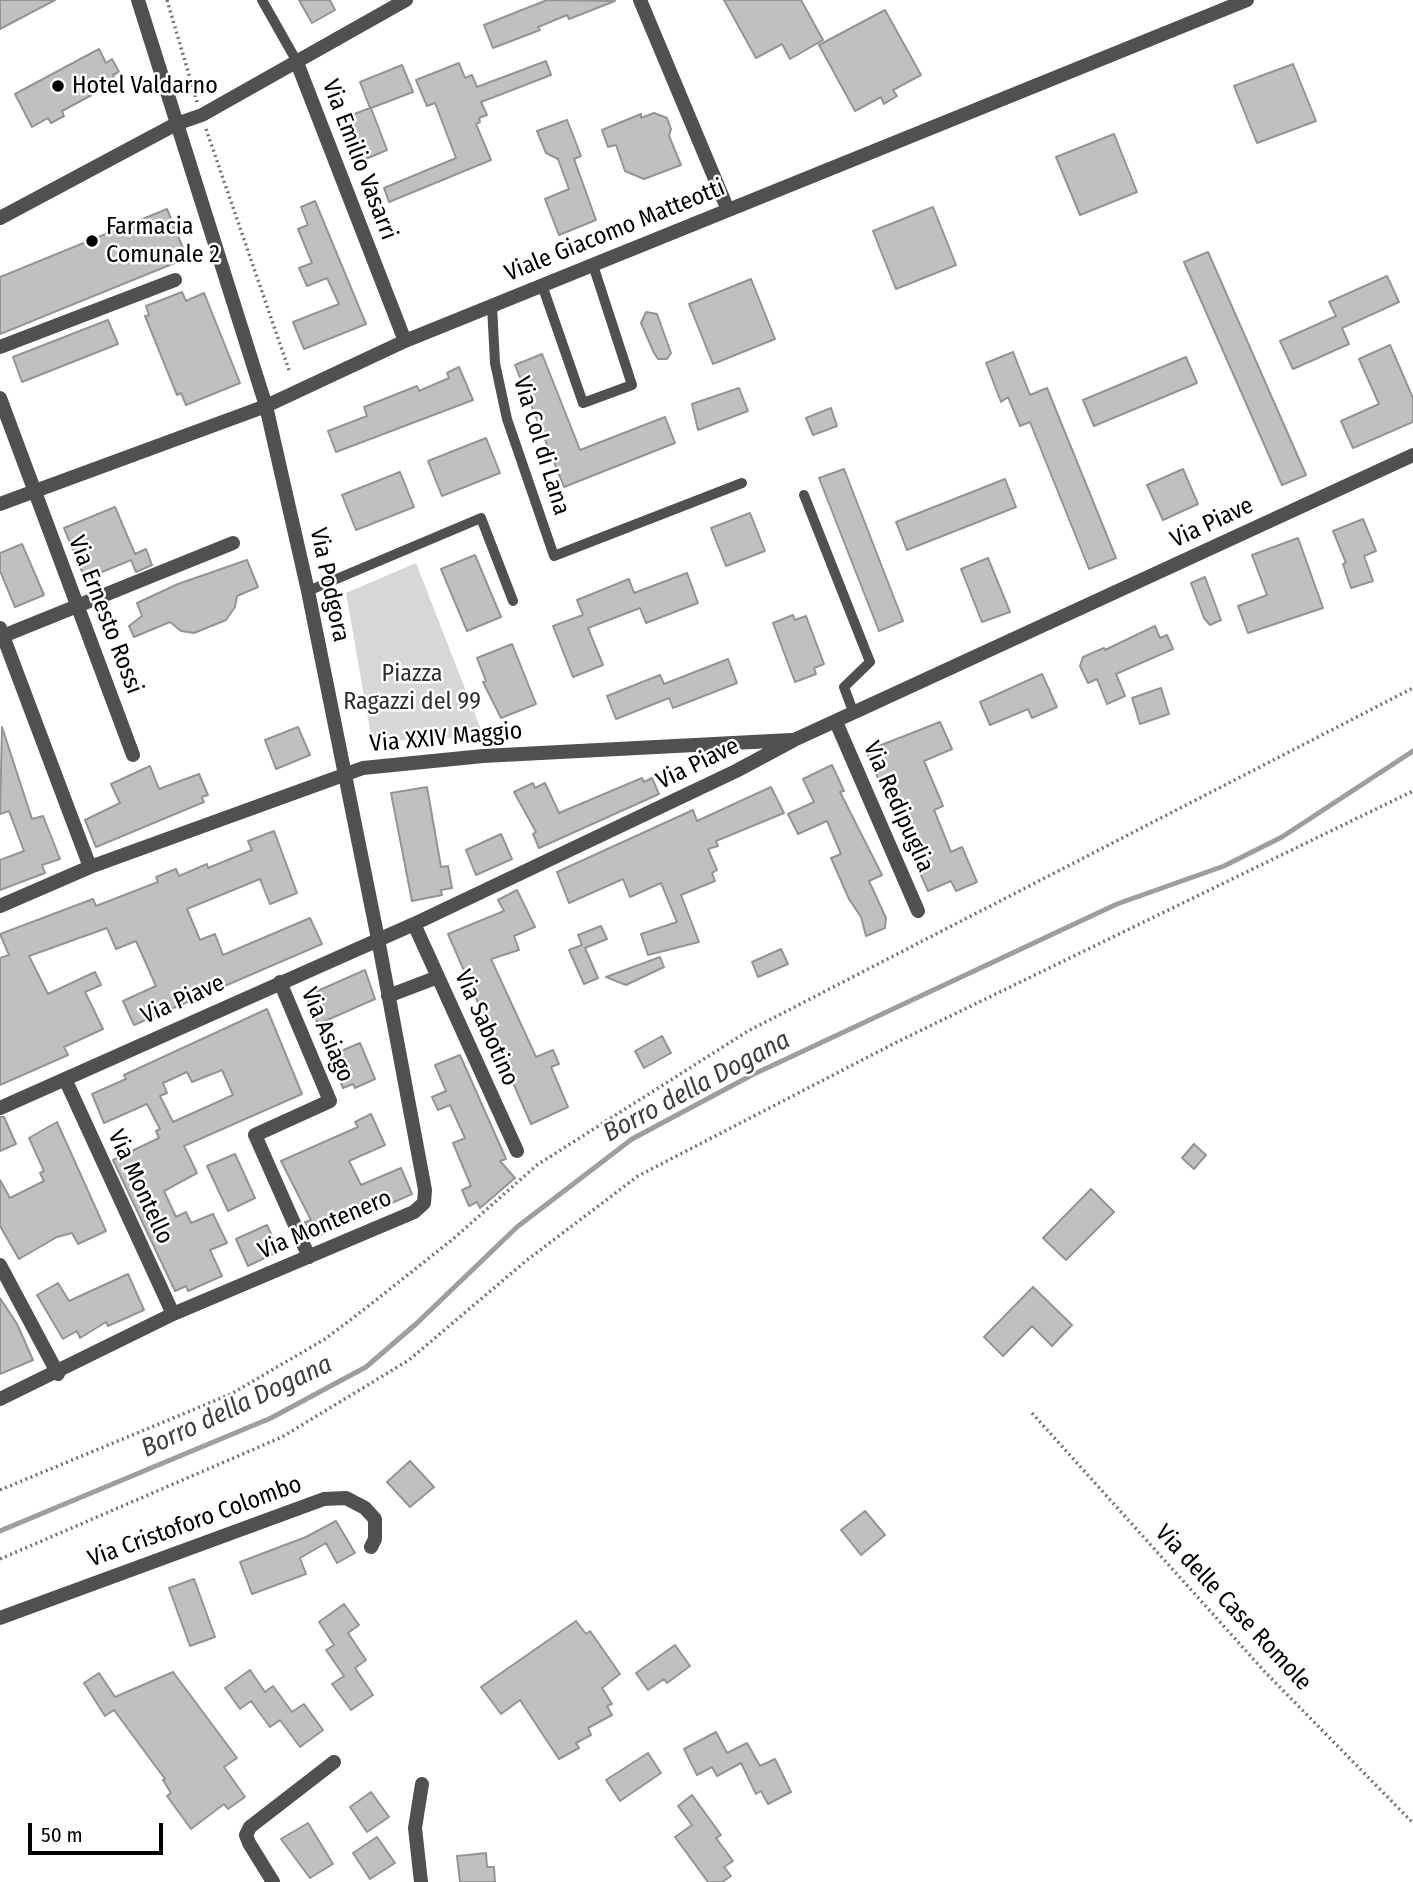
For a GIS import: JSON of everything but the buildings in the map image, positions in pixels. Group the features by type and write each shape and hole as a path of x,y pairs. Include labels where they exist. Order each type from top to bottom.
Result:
{"street":[{"name":"Via Podgora","path":"138,0 265,406 308,590 378,939"},
{"path":"0,218 176,124 202,115 406,0"},
{"path":"640,0 728,210"},
{"name":"Viale Giacomo Matteotti","path":"0,504 265,406 405,341 1247,0"},
{"name":"Via Emilio Vasarri","path":"296,60 405,341"},
{"path":"0,347 175,280"},
{"name":"Via Ernesto Rossi","path":"0,398 133,755"},
{"name":"Via Piave","path":"0,1108 414,924 736,771 794,740 1413,455"},
{"path":"90,867 1,632 78,606 233,543"},
{"name":"Via Redipuglia","path":"836,722 918,911"},
{"name":"Via XXIV Maggio","path":"0,906 90,867 363,768 483,756 794,740"},
{"name":"Via Sabotino","path":"414,924 517,1151"},
{"name":"Via Montenero","path":"0,1399 58,1374 173,1314 414,1212 424,1203 425,1190 378,939"},
{"path":"388,996 438,977"},
{"name":"Via Asiago","path":"280,982 330,1101 255,1135 309,1257"},
{"name":"Via Montello","path":"65,1079 173,1314"},
{"path":"0,1265 58,1374"},
{"name":"Via Cristoforo Colombo","path":"0,1618 324,1499 346,1499 365,1508 375,1520 375,1539 371,1547"},
{"path":"273,1882 248,1843 246,1835 250,1827 334,1762"},
{"path":"422,1784 415,1828 422,1882"}],"lane":[{"name":"Via Emilio Vasarri","path":"262,0 296,60"},
{"path":"542,285 583,403 632,385 593,265"},
{"name":"Via Col di Lana","path":"492,306 495,363 507,419 554,556 743,483"},
{"path":"804,495 870,662 844,687 854,714"},
{"path":"308,590 481,518 513,601"}],"path":[{"path":"167,0 202,115 290,373"},
{"path":"0,1490 231,1394 325,1339 453,1239 537,1164 748,1031 1413,688"},
{"path":"0,1559 282,1437 409,1360 527,1260 638,1176 895,1043 1413,791"},
{"name":"Via delle Case Romole","path":"1032,1413 1265,1672 1413,1823"}],"green space":[{"name":"Piazza Ragazzi del 99","path":"416,563 484,737 377,741 371,736 346,593"}],"waterway":[{"name":"Borro della Dogana","path":"0,1531 271,1418 366,1367 416,1324 517,1227 632,1139 752,1075 1117,904 1224,866 1282,837 1413,751"}],"place":[{"name":"Hotel Valdarno","path":"58,86"},
{"name":"Farmacia Comunale 2","path":"92,241"}]}
